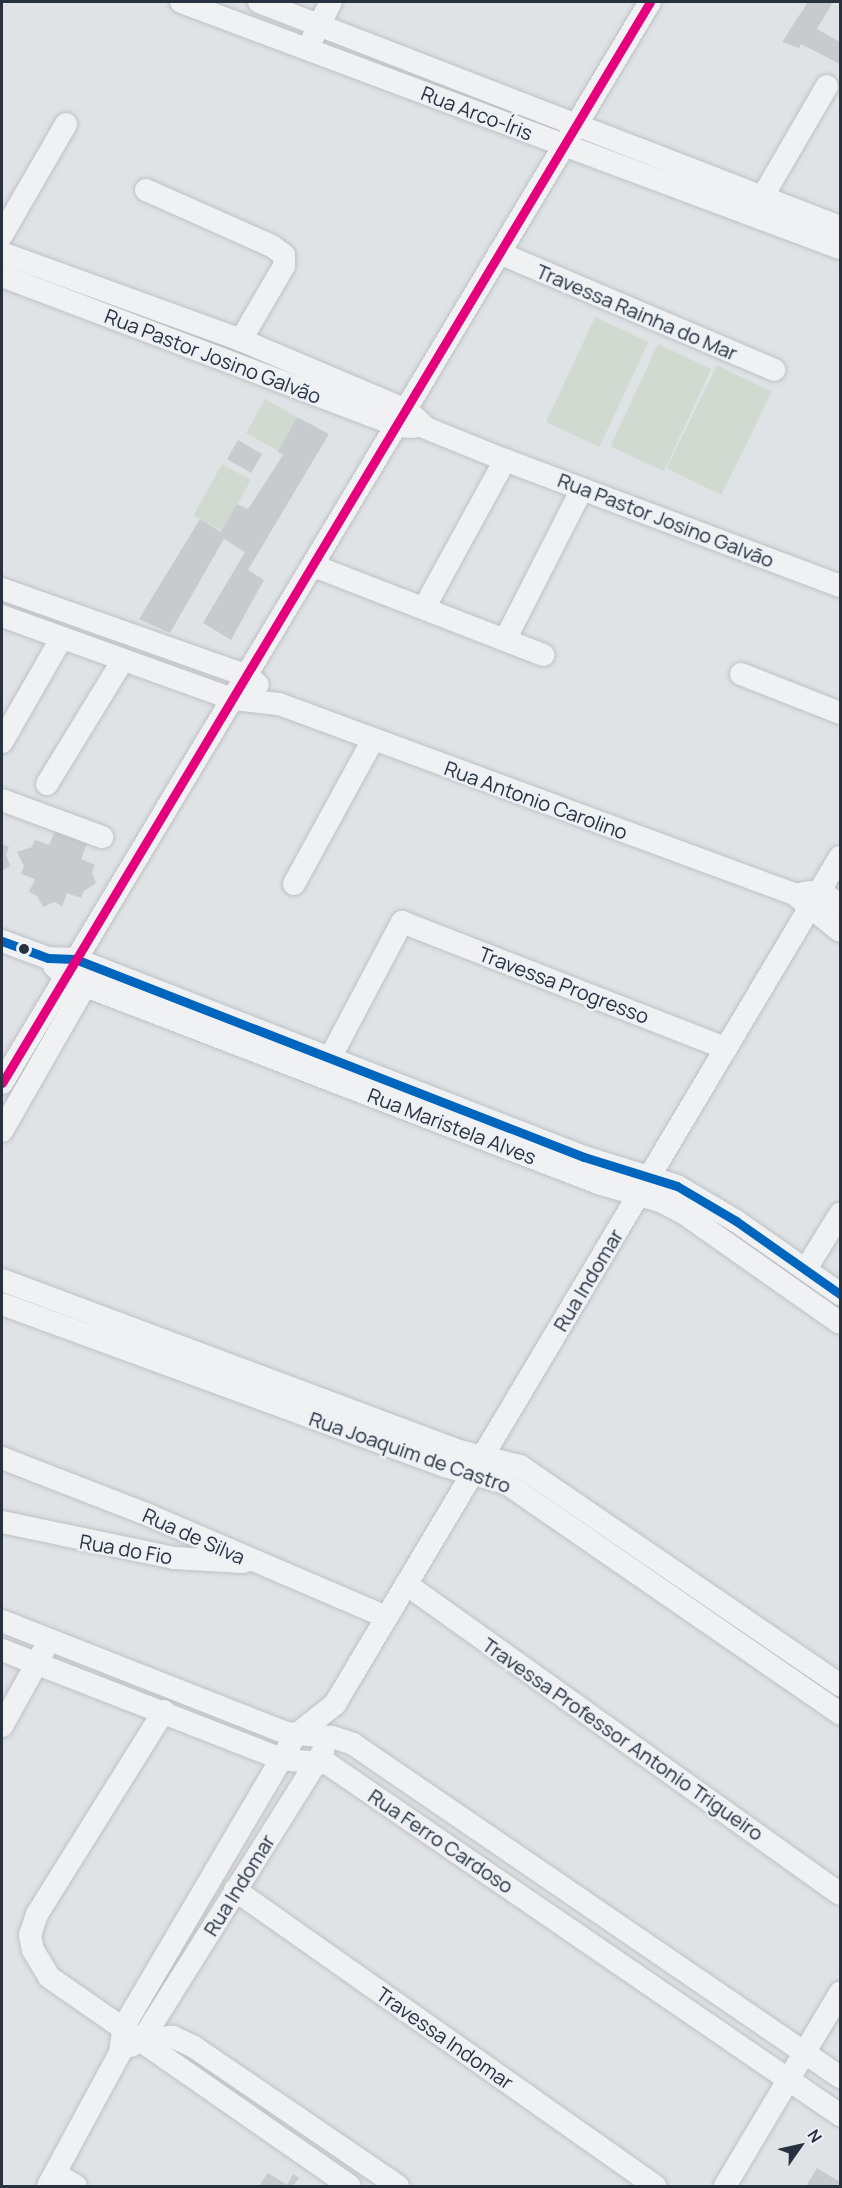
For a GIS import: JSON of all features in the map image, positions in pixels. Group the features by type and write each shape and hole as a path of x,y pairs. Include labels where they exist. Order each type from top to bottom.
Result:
{"street":[{"name":"Rua Arco-Íris","path":"181,2 563,146 758,206 840,227"},
{"name":"Rua Arco-Íris","path":"259,2 319,23 576,124 758,206 840,248"},
{"path":"308,50 331,2"},
{"path":"2,1131 81,972 233,699 404,418 499,253 650,2"},
{"path":"758,206 827,86"},
{"path":"2,235 66,124"},
{"name":"Rua Pastor Josino Galvão","path":"146,190 272,246 284,255 284,266 241,340"},
{"name":"Rua Pastor Josino Galvão","path":"2,252 241,340 404,418 505,460 840,586"},
{"name":"Travessa Rainha do Mar","path":"499,253 774,370"},
{"name":"Rua Pastor Josino Galvão","path":"2,276 404,418"},
{"path":"424,609 505,460"},
{"path":"505,640 582,489"},
{"path":"314,566 543,654"},
{"name":"Rua Antonio Carolino","path":"2,589 248,676 279,704"},
{"name":"Rua Antonio Carolino","path":"2,616 233,699 279,704 808,898 840,905"},
{"path":"2,742 61,639"},
{"path":"47,784 123,660"},
{"path":"741,674 840,713"},
{"path":"294,884 373,740"},
{"path":"2,800 102,837"},
{"name":"Rua Indomar","path":"52,2180 120,2053 124,2026 281,1759 296,1736 335,1704 726,1048 808,898 840,857"},
{"name":"Rua Antonio Carolino","path":"808,898 840,931"},
{"name":"Travessa Progresso","path":"330,1058 402,922 726,1048"},
{"name":"Rua Maristela Alves","path":"2,940 644,1186 677,1186 806,1269 840,1294"},
{"path":"2,1083 81,972"},
{"name":"Rua Maristela Alves","path":"81,972 330,1058 585,1157 644,1186 840,1323"},
{"path":"806,1269 840,1214"},
{"name":"Rua Joaquim de Castro","path":"2,1280 448,1446 490,1476 522,1492 840,1713"},
{"name":"Rua Joaquim de Castro","path":"2,1304 477,1465 504,1459 539,1477 840,1685"},
{"name":"Rua de Silva","path":"2,1458 153,1517 386,1617"},
{"name":"Rua do Fio","path":"2,1522 174,1558 252,1561"},
{"name":"Travessa Professor Antonio Trigueiro","path":"406,1584 840,1894"},
{"name":"Rua Ferro Cardoso","path":"2,1621 296,1736 332,1737 353,1744 840,2077"},
{"path":"2,1726 50,1640"},
{"name":"Rua Ferro Cardoso","path":"2,1650 164,1711 281,1759 316,1761 334,1768 840,2115"},
{"name":"Rua Indomar","path":"120,2053 142,2040 332,1737 335,1704"},
{"path":"164,1711 31,1927 33,1950 49,1977 124,2026 351,2187"},
{"path":"387,1804 404,1779"},
{"path":"444,1843 459,1816"},
{"name":"Travessa Indomar","path":"235,1890 655,2187"},
{"path":"725,2187 840,1993"},
{"path":"142,2040 173,2037 194,2047 398,2187"},
{"path":"52,2180 76,2187"}],"shaded area":[{"path":"595,317 648,342 599,447 546,422"},
{"path":"658,344 711,369 664,471 610,446"},
{"path":"717,365 772,392 721,495 667,468"},
{"path":"265,399 297,417 278,451 246,433"},
{"path":"222,464 251,480 222,532 193,516"}],"building":[{"path":"808,2 833,2 817,29 840,42 840,64 801,44 799,48 782,42"},
{"path":"297,417 329,434 248,570 264,580 231,640 203,623 245,552 224,539 170,633 139,619 200,519 221,532 237,504 248,509 283,455 278,452"},
{"path":"238,440 262,454 251,473 227,459"},
{"path":"73,829 78,840 87,844 81,859 95,865 92,872 96,883 84,891 81,898 67,893 62,906 54,902 43,907 37,896 29,892 35,879 21,874 24,866 17,852 32,847 35,840 49,845 55,831"},
{"path":"2,844 9,847 6,854 10,866 2,871"},
{"path":"817,2168 840,2182 840,2186 806,2186"},
{"path":"268,2173 287,2185 293,2174 299,2178 293,2186 259,2186"}],"transit line":[{"path":"2,1083 650,2"},
{"path":"2,941 48,958 75,959 584,1157 677,1186 736,1221 840,1294"}]}
